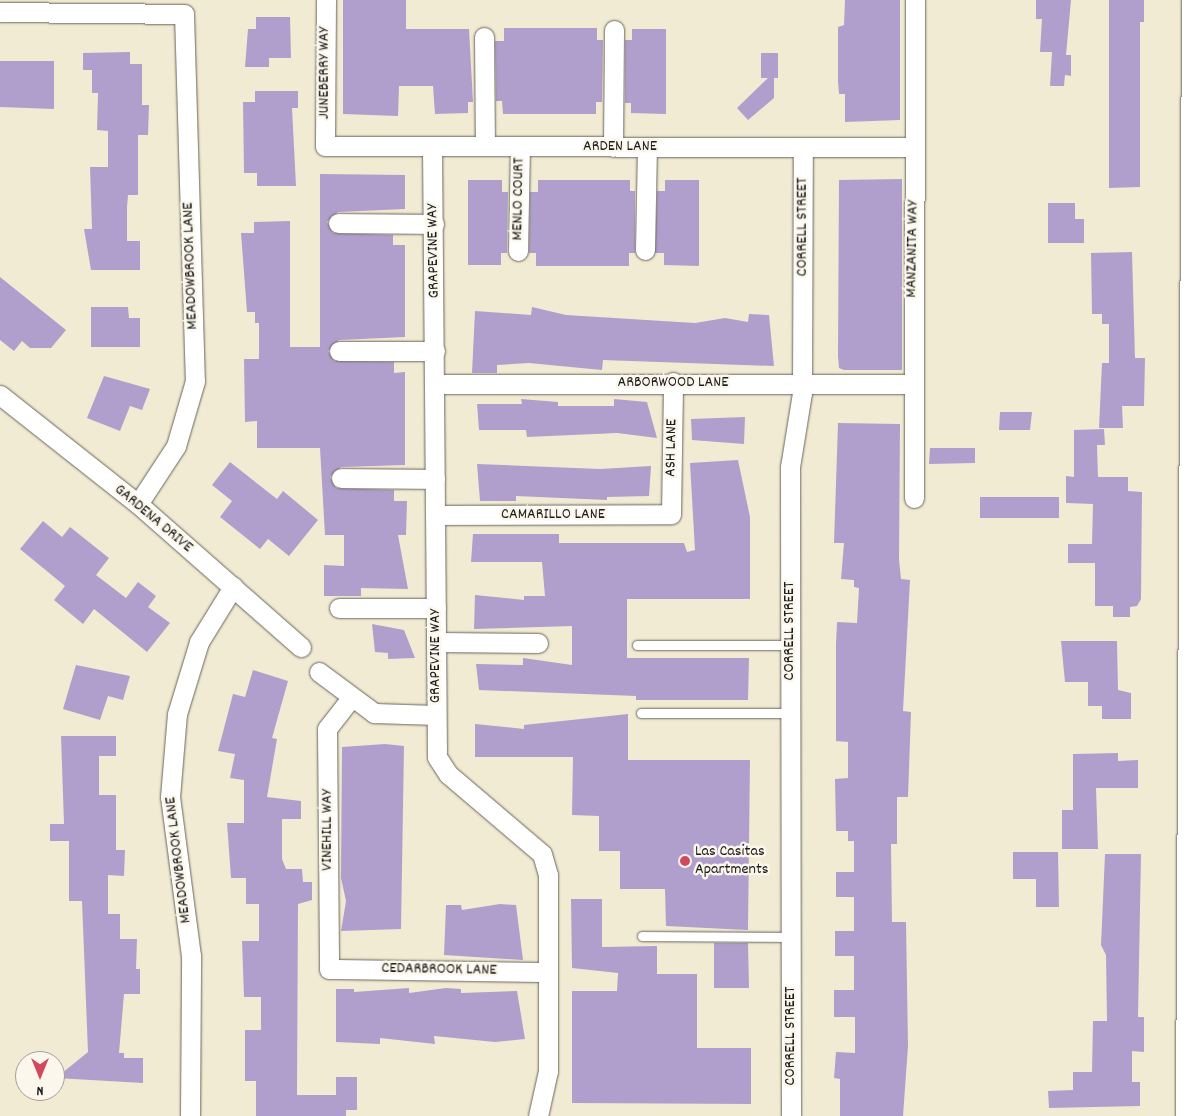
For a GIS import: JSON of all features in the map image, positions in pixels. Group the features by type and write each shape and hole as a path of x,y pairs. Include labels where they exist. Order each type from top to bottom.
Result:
{"street":[{"name":"JUNEBERRY WAY","path":"325,146 326,0"},
{"name":"MANZANITA WAY","path":"914,498 912,384 916,0"},
{"path":"1185,1116 1189,851 1191,0"},
{"name":"MEADOWBROOK LANE","path":"0,12 184,14 195,381 176,446 138,504"},
{"path":"613,147 614,30"},
{"path":"484,37 485,146"},
{"name":"ARDEN LANE","path":"325,146 914,147"},
{"name":"GRAPEVINE WAY","path":"432,146 437,756 448,774 542,854 548,875 548,1070 538,1116"},
{"name":"MENLO COURT","path":"518,251 520,146"},
{"path":"645,250 647,147"},
{"name":"CORRELL STREET","path":"791,1116 790,468 802,383 803,147"},
{"path":"338,223 434,224"},
{"path":"339,351 434,351"},
{"name":"ARBORWOOD LANE","path":"435,384 673,382 912,384"},
{"name":"ASH LANE","path":"672,514 673,382"},
{"name":"GARDENA DRIVE","path":"0,395 138,504 302,647"},
{"path":"341,478 435,479"},
{"name":"CAMARILLO LANE","path":"435,515 672,514"},
{"name":"MEADOWBROOK LANE","path":"190,1116 191,956 170,797 173,760 177,714 199,642 233,587"},
{"path":"339,608 436,608"},
{"path":"436,642 538,643"},
{"path":"319,672 350,698 374,713 436,715"},
{"name":"VINEHILL WAY","path":"329,969 327,729 350,698"},
{"name":"CEDARBROOK LANE","path":"329,969 548,972"}],"lane":[{"path":"637,645 790,645"},
{"path":"641,713 790,713"},
{"path":"642,936 791,938"}],"building":[{"path":"343,0 406,0 406,29 469,29 473,102 468,102 468,113 435,114 433,86 399,86 398,116 343,114"},
{"path":"845,0 900,0 900,120 845,122 845,94 839,94 838,81 838,27 844,25"},
{"path":"1036,0 1071,0 1066,55 1071,55 1071,76 1065,75 1064,86 1050,86 1052,52 1040,52 1042,19 1036,19"},
{"path":"1109,0 1144,0 1144,22 1140,22 1140,187 1109,188"},
{"path":"256,17 290,17 291,58 269,58 269,67 245,67 248,29 256,29"},
{"path":"504,28 597,28 597,40 603,40 602,102 596,102 596,114 503,114 502,101 496,101 495,41 504,41"},
{"path":"632,29 666,29 666,114 631,113 631,103 625,103 625,40 632,40"},
{"path":"130,52 130,64 142,64 142,105 149,105 148,135 138,135 138,195 128,195 127,207 127,241 140,241 140,270 91,270 84,229 92,229 90,167 108,167 108,131 97,130 98,93 92,93 92,70 83,70 83,53"},
{"path":"761,53 778,53 778,78 774,78 774,98 748,120 737,108 768,78 761,78"},
{"path":"0,61 54,61 54,109 0,107"},
{"path":"255,91 298,91 298,108 292,108 296,186 257,186 257,173 244,173 243,102 255,102"},
{"path":"320,174 405,175 405,209 338,212 327,222 333,233 393,235 393,245 405,245 405,337 339,340 328,351 334,361 394,362 394,373 405,372 405,465 341,467 330,477 336,488 394,490 394,501 407,501 406,535 398,535 408,589 361,588 361,596 324,596 324,565 344,566 344,535 325,535 320,448 257,448 257,421 245,422 244,359 259,359 259,323 255,323 255,312 247,312 241,233 254,233 254,222 290,221 290,347 320,347"},
{"path":"902,179 902,370 844,370 839,368 838,356 839,180"},
{"path":"468,180 502,180 502,192 508,192 507,253 501,253 501,265 468,265"},
{"path":"538,180 630,180 630,191 635,191 635,253 629,253 629,266 536,266 536,253 529,253 530,192 538,192"},
{"path":"665,180 699,180 699,266 664,265 664,253 655,253 657,191 665,191"},
{"path":"1048,203 1075,203 1075,219 1084,219 1084,243 1048,243"},
{"path":"1132,252 1135,358 1145,358 1144,406 1122,406 1123,428 1099,428 1102,363 1109,363 1109,324 1102,324 1102,314 1092,314 1091,253"},
{"path":"0,277 66,330 51,348 30,348 22,341 14,351 0,340"},
{"path":"91,307 128,307 129,318 140,318 140,347 91,347"},
{"path":"532,307 566,315 695,323 725,318 748,322 749,314 769,315 774,366 603,360 602,370 529,363 497,365 497,373 472,373 475,311 531,315"},
{"path":"104,376 150,389 142,410 130,406 120,431 87,418"},
{"path":"521,399 558,402 558,406 614,406 614,399 647,402 657,438 617,433 527,437 526,430 479,430 477,404 522,404"},
{"path":"1000,412 1032,412 1030,430 999,430"},
{"path":"745,417 744,444 692,440 691,419"},
{"path":"838,423 900,424 899,559 901,579 910,580 903,711 911,712 908,797 897,797 897,844 891,844 892,922 906,922 908,1046 903,1116 840,1116 840,1079 834,1078 836,1052 855,1053 855,1017 834,1017 834,990 854,990 854,956 835,956 835,931 854,931 854,897 836,897 836,872 854,872 854,841 848,841 848,831 836,831 835,779 848,778 848,742 836,741 837,622 857,623 859,588 854,587 854,580 841,579 844,543 834,543"},
{"path":"1104,429 1105,445 1097,445 1098,477 1128,477 1128,491 1142,492 1141,599 1137,606 1130,607 1130,617 1113,617 1113,606 1095,606 1095,563 1068,563 1068,544 1092,544 1093,504 1066,503 1066,476 1074,477 1074,430"},
{"path":"930,448 975,448 975,463 929,464"},
{"path":"738,460 750,517 750,599 627,599 627,658 749,658 748,700 636,700 636,696 479,690 476,664 523,665 523,658 572,665 572,626 474,629 475,595 524,600 524,596 545,596 542,562 471,562 473,534 559,534 559,543 684,543 687,552 695,550 690,463"},
{"path":"230,462 277,499 283,491 318,520 289,556 268,539 260,549 220,517 232,501 212,485"},
{"path":"477,464 600,469 651,466 649,496 607,497 607,500 516,496 516,501 480,501"},
{"path":"980,497 1059,497 1059,518 980,518"},
{"path":"43,521 62,537 70,527 109,558 96,575 126,598 138,582 156,596 148,607 170,623 147,652 94,609 83,624 54,600 65,586 20,549"},
{"path":"372,624 404,630 415,658 388,659 388,653 375,652"},
{"path":"1061,641 1117,641 1118,690 1131,693 1131,719 1102,719 1102,706 1088,706 1088,682 1065,682"},
{"path":"76,665 130,676 123,700 108,696 100,720 63,709"},
{"path":"253,670 288,681 272,738 277,739 267,797 301,801 301,819 282,819 282,859 286,869 302,869 303,882 312,882 312,900 298,904 297,1095 336,1095 336,1077 357,1077 357,1110 346,1110 346,1116 256,1116 256,1081 245,1081 245,1030 261,1030 261,997 244,997 242,941 259,941 259,904 246,904 246,878 231,878 227,823 244,823 244,780 230,778 235,754 218,751 233,694 245,697"},
{"path":"628,714 628,760 750,760 748,930 666,926 665,889 620,889 620,851 599,851 599,816 572,815 573,757 475,757 475,724 524,729 524,725"},
{"path":"61,736 116,736 116,756 99,756 99,795 116,795 116,850 125,850 124,876 108,875 108,914 120,914 120,939 137,939 136,969 140,969 140,994 124,994 119,1053 124,1053 124,1058 143,1058 143,1083 65,1079 65,1071 88,1052 82,901 69,901 69,841 50,841 50,824 64,824"},
{"path":"385,744 404,746 401,929 341,931 346,901 341,878 342,747"},
{"path":"1118,753 1118,761 1138,760 1138,788 1096,788 1098,849 1062,849 1062,810 1073,810 1073,754"},
{"path":"1013,852 1058,852 1059,907 1036,907 1036,879 1013,879"},
{"path":"1105,854 1141,854 1138,1017 1144,1017 1144,1052 1132,1051 1132,1082 1140,1082 1140,1106 1049,1108 1048,1091 1073,1090 1073,1072 1092,1072 1093,1021 1107,1021 1106,955 1101,945"},
{"path":"571,899 602,899 602,947 657,946 657,974 697,974 697,1048 751,1048 751,1104 572,1103 572,991 617,991 618,973 572,968"},
{"path":"500,904 516,905 523,960 444,955 446,905 461,905 462,910"},
{"path":"714,943 748,943 749,988 714,988"},
{"path":"409,988 409,993 446,988 461,989 461,993 517,991 525,1039 495,1042 434,1036 435,1044 380,1038 380,1044 336,1042 336,989 354,989 354,992"}],"place":[{"name":"Las Casitas Apartments","path":"685,861"}]}
